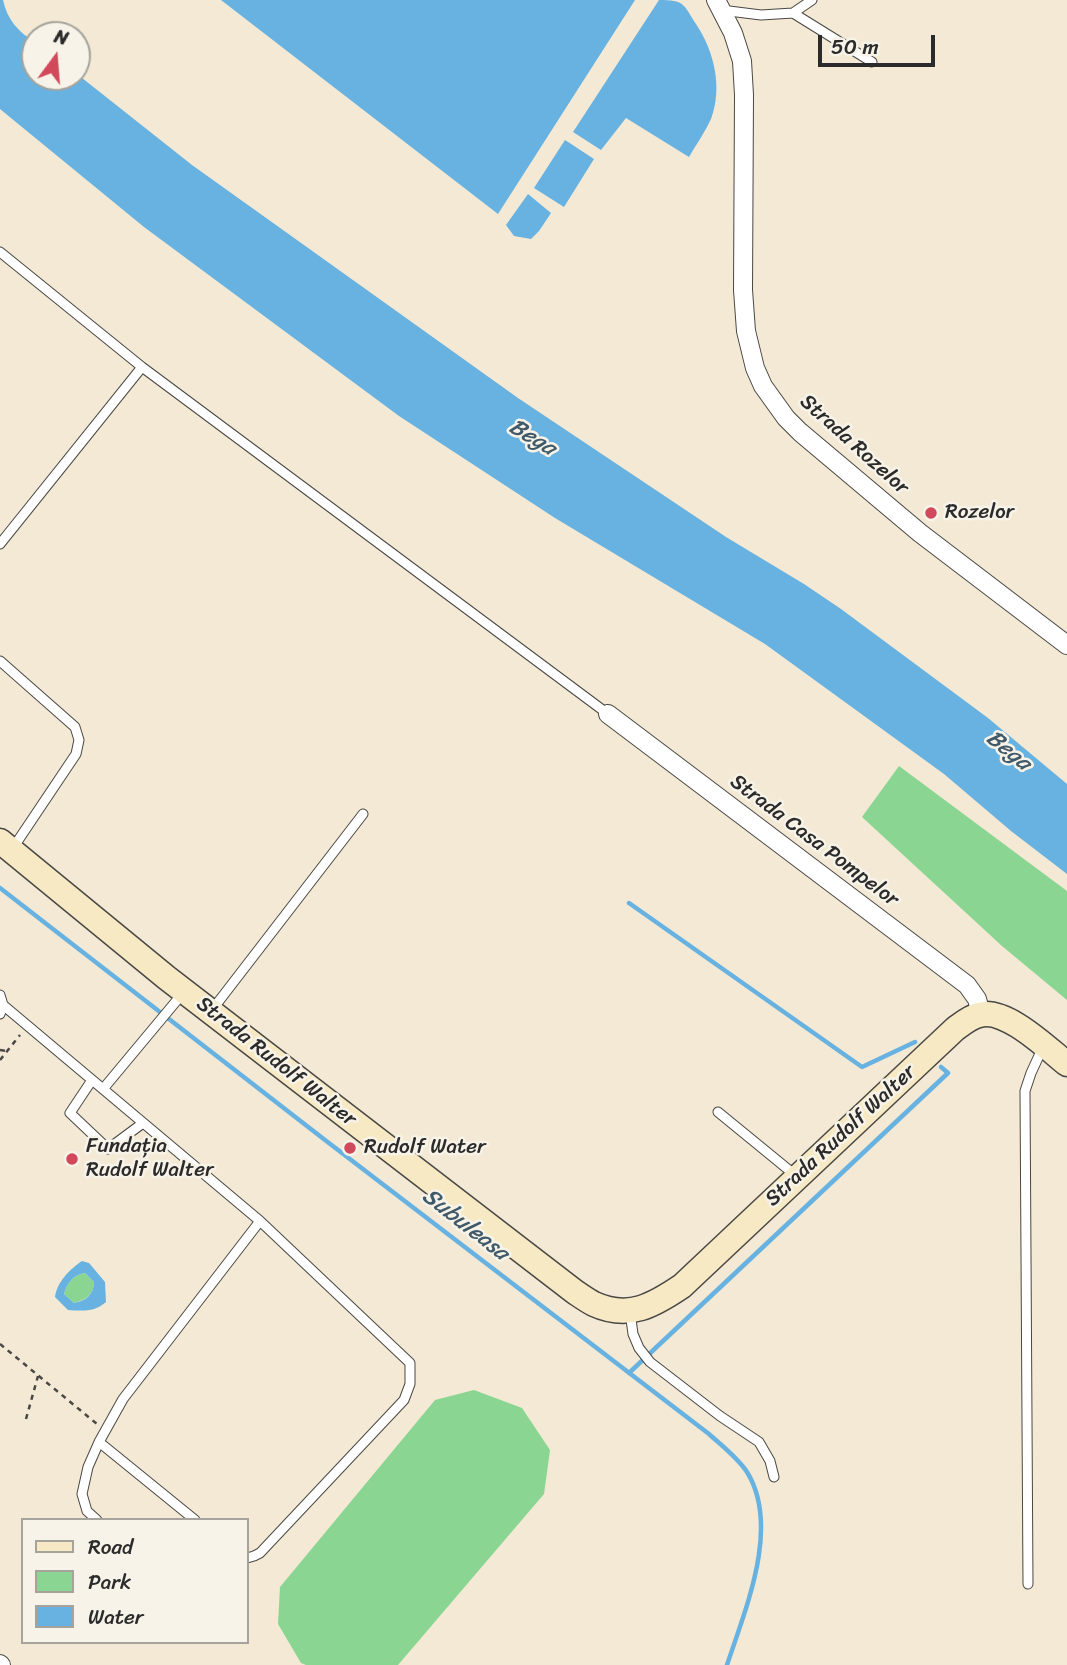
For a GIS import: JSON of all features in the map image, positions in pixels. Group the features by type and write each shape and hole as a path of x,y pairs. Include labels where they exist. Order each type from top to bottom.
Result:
{"street":[{"name":"Strada Rozelor","path":"719,5 733,33 742,61 744,304 746,331 755,368 763,386 786,418 800,432 920,533 1067,645"},
{"name":"Strada Casa Pompelor","path":"608,714 967,985 977,999 981,1014"},
{"name":"Strada Rudolf Walter","path":"6,845 181,995 211,1012 575,1292 594,1304 613,1310 646,1308 682,1286 955,1029 981,1014"},
{"path":"981,1014 998,1015 1014,1023 1067,1064"}],"lane":[{"path":"719,5 761,15 793,13 812,0"},
{"path":"793,13 872,62"},
{"path":"0,252 142,367 608,714"},
{"path":"0,544 142,367"},
{"path":"0,661 75,727 79,740 76,754 6,845"},
{"path":"211,1012 363,814"},
{"path":"0,995 2,1009 28,1025 260,1221 410,1363 410,1384 404,1401 260,1553 248,1558"},
{"path":"103,1089 181,995"},
{"path":"1028,1584 1025,1091 1043,1046"},
{"path":"92,1080 70,1113 108,1149 143,1123"},
{"path":"718,1112 797,1177"},
{"path":"95,1518 87,1511 82,1494 88,1468 105,1431 123,1399 260,1221"},
{"path":"630,1311 633,1334 639,1348 650,1362 720,1416 760,1442 774,1476"},
{"path":"99,1442 193,1518"}],"path":[{"path":"0,1060 28,1025"},
{"path":"0,1049 7,1051"},
{"path":"0,1344 105,1431"},
{"path":"26,1419 38,1376"}],"green space":[{"path":"899,766 1067,891 1067,1000 1002,946 862,817"},
{"path":"85,1273 94,1282 91,1294 74,1303 64,1294 65,1290 74,1278"},
{"path":"474,1390 522,1408 550,1450 544,1494 398,1665 301,1663 278,1624 280,1587 435,1400"}],"water":[{"name":"Bega","path":"0,0 3,0 7,13 21,32 21,91 91,91 91,85 192,165 518,398 726,537 841,609 988,718 1067,784 1067,874 944,774 765,644 555,518 399,416 144,227 0,109"},
{"path":"221,0 635,0 498,214"},
{"path":"659,0 682,4 708,46 716,82 715,107 711,119 689,157 626,118 601,150 573,132"},
{"path":"565,140 594,159 564,207 534,188"},
{"path":"528,194 551,213 531,239 514,236 506,225"},
{"path":"82,1261 89,1263 105,1282 106,1302 98,1308 84,1311 68,1310 55,1297 56,1291 61,1281","holes":["85,1273 94,1282 91,1294 82,1301 74,1303 64,1294 71,1280 81,1274"]}],"waterway":[{"name":"Subuleasa","path":"0,888 709,1434 739,1461 757,1494 761,1518 760,1543 750,1594 727,1665"},
{"path":"629,903 862,1067 915,1042"},
{"path":"629,1373 948,1073 941,1067"}],"place":[{"name":"Rozelor","path":"931,513"},
{"name":"Rudolf Water","path":"350,1148"},
{"name":"Fundația Rudolf Walter","path":"72,1159"}]}
